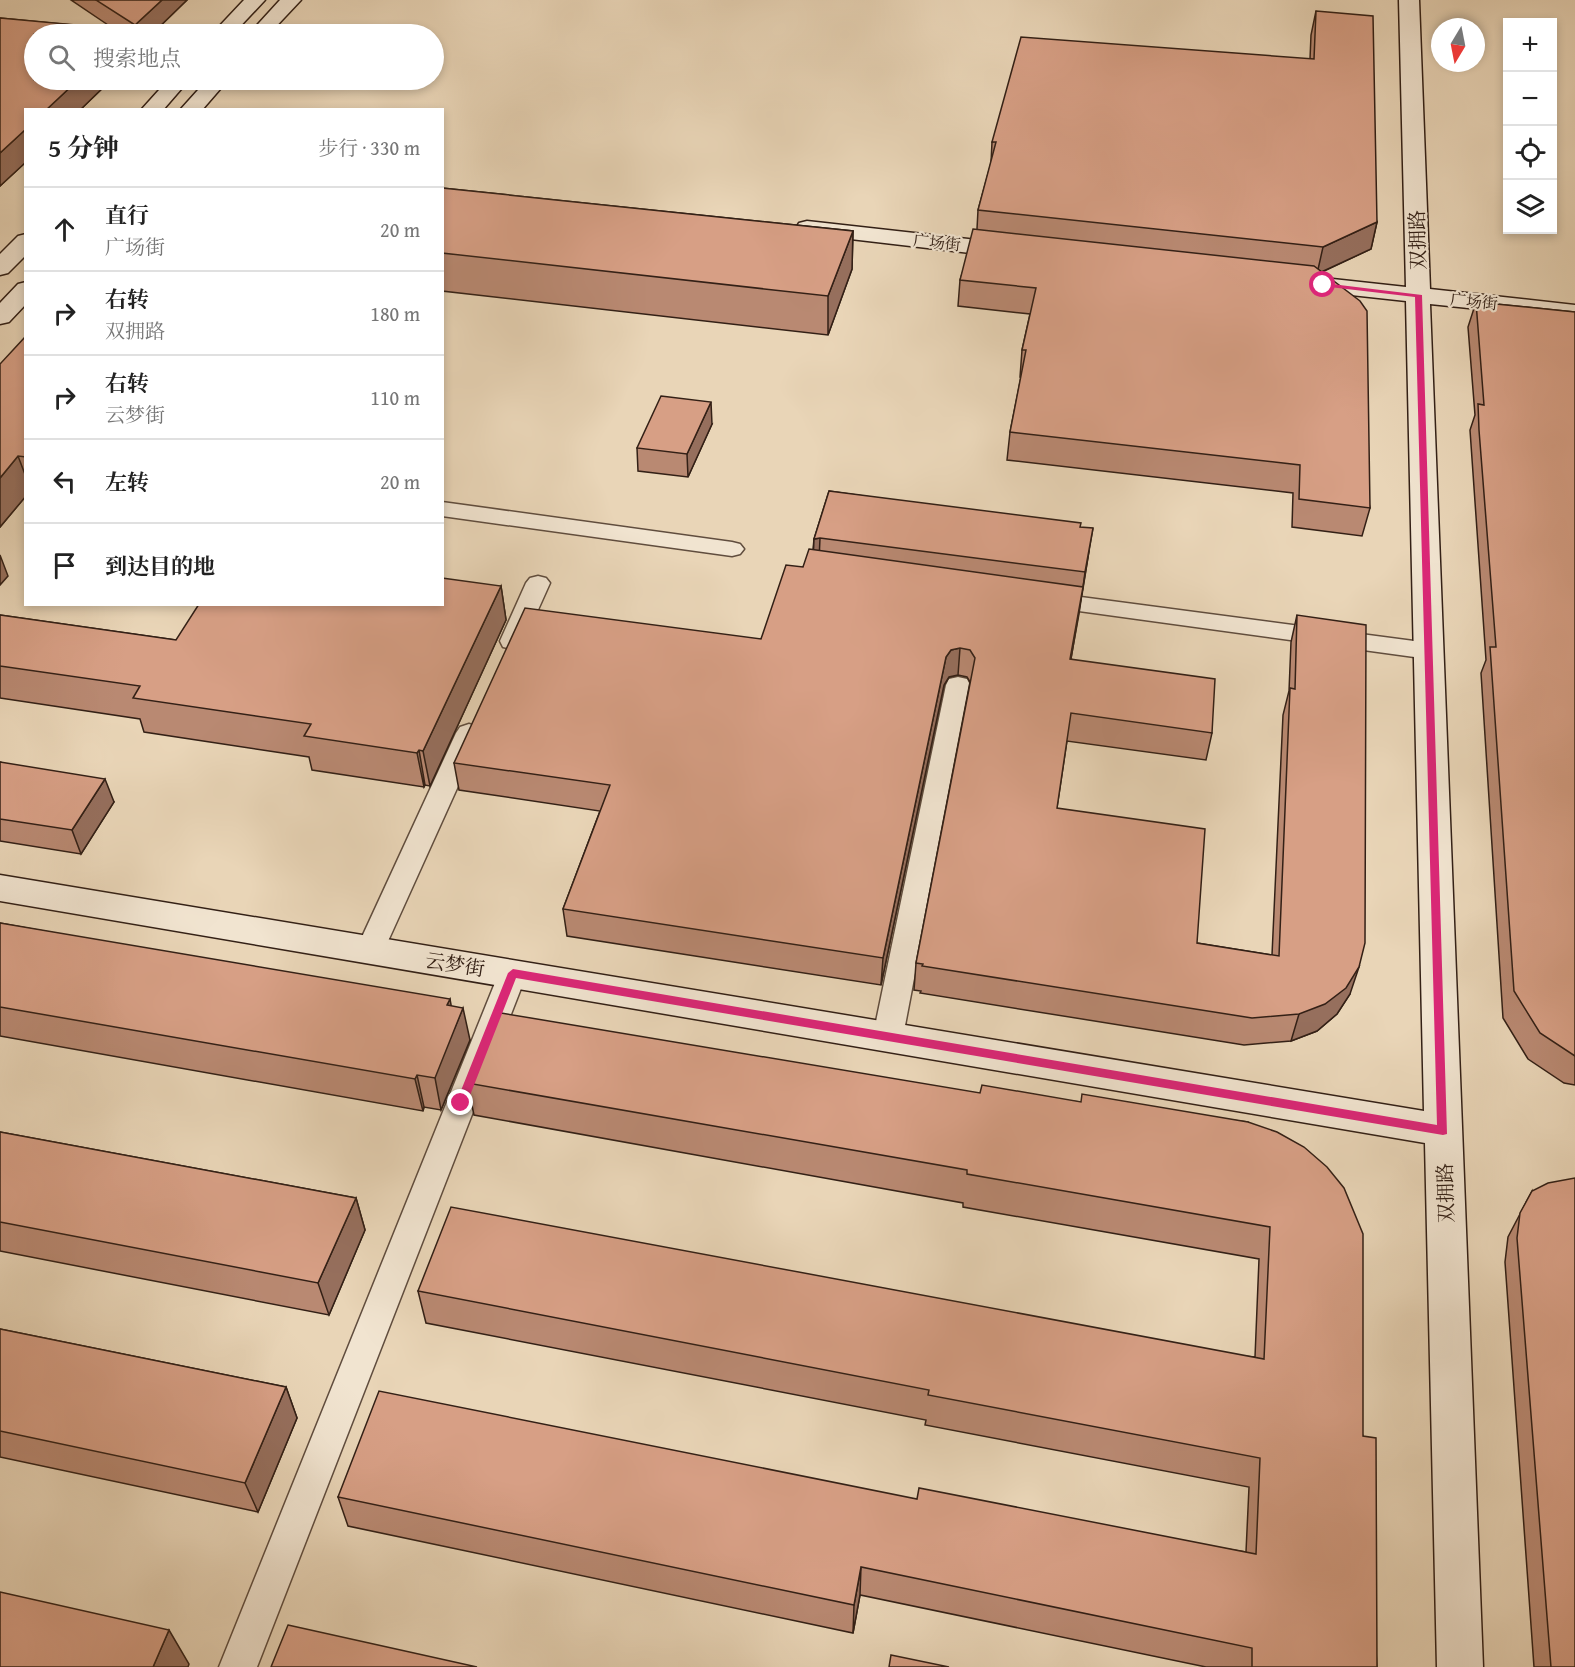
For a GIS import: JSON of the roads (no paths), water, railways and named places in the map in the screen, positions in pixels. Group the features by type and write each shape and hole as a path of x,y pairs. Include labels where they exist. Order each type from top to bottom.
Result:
{"street":[{"path":"232,24 255,0"},
{"path":"268,24 291,0"},
{"name":"双拥路","path":"1409,0 1460,1667"},
{"path":"152,108 169,90"},
{"path":"192,108 209,90"},
{"name":"广场街","path":"788,226 1038,254"},
{"path":"0,268 24,243"},
{"name":"广场街","path":"1275,279 1575,312"},
{"path":"0,317 24,291"},
{"name":"云梦街","path":"0,888 1443,1130"}],"lane":[{"path":"444,509 732,549"},
{"path":"503,659 538,583"},
{"path":"1018,596 1429,651"},
{"path":"888,1036 958,685"},
{"path":"370,950 479,713"},
{"path":"237,1667 513,973"}]}
